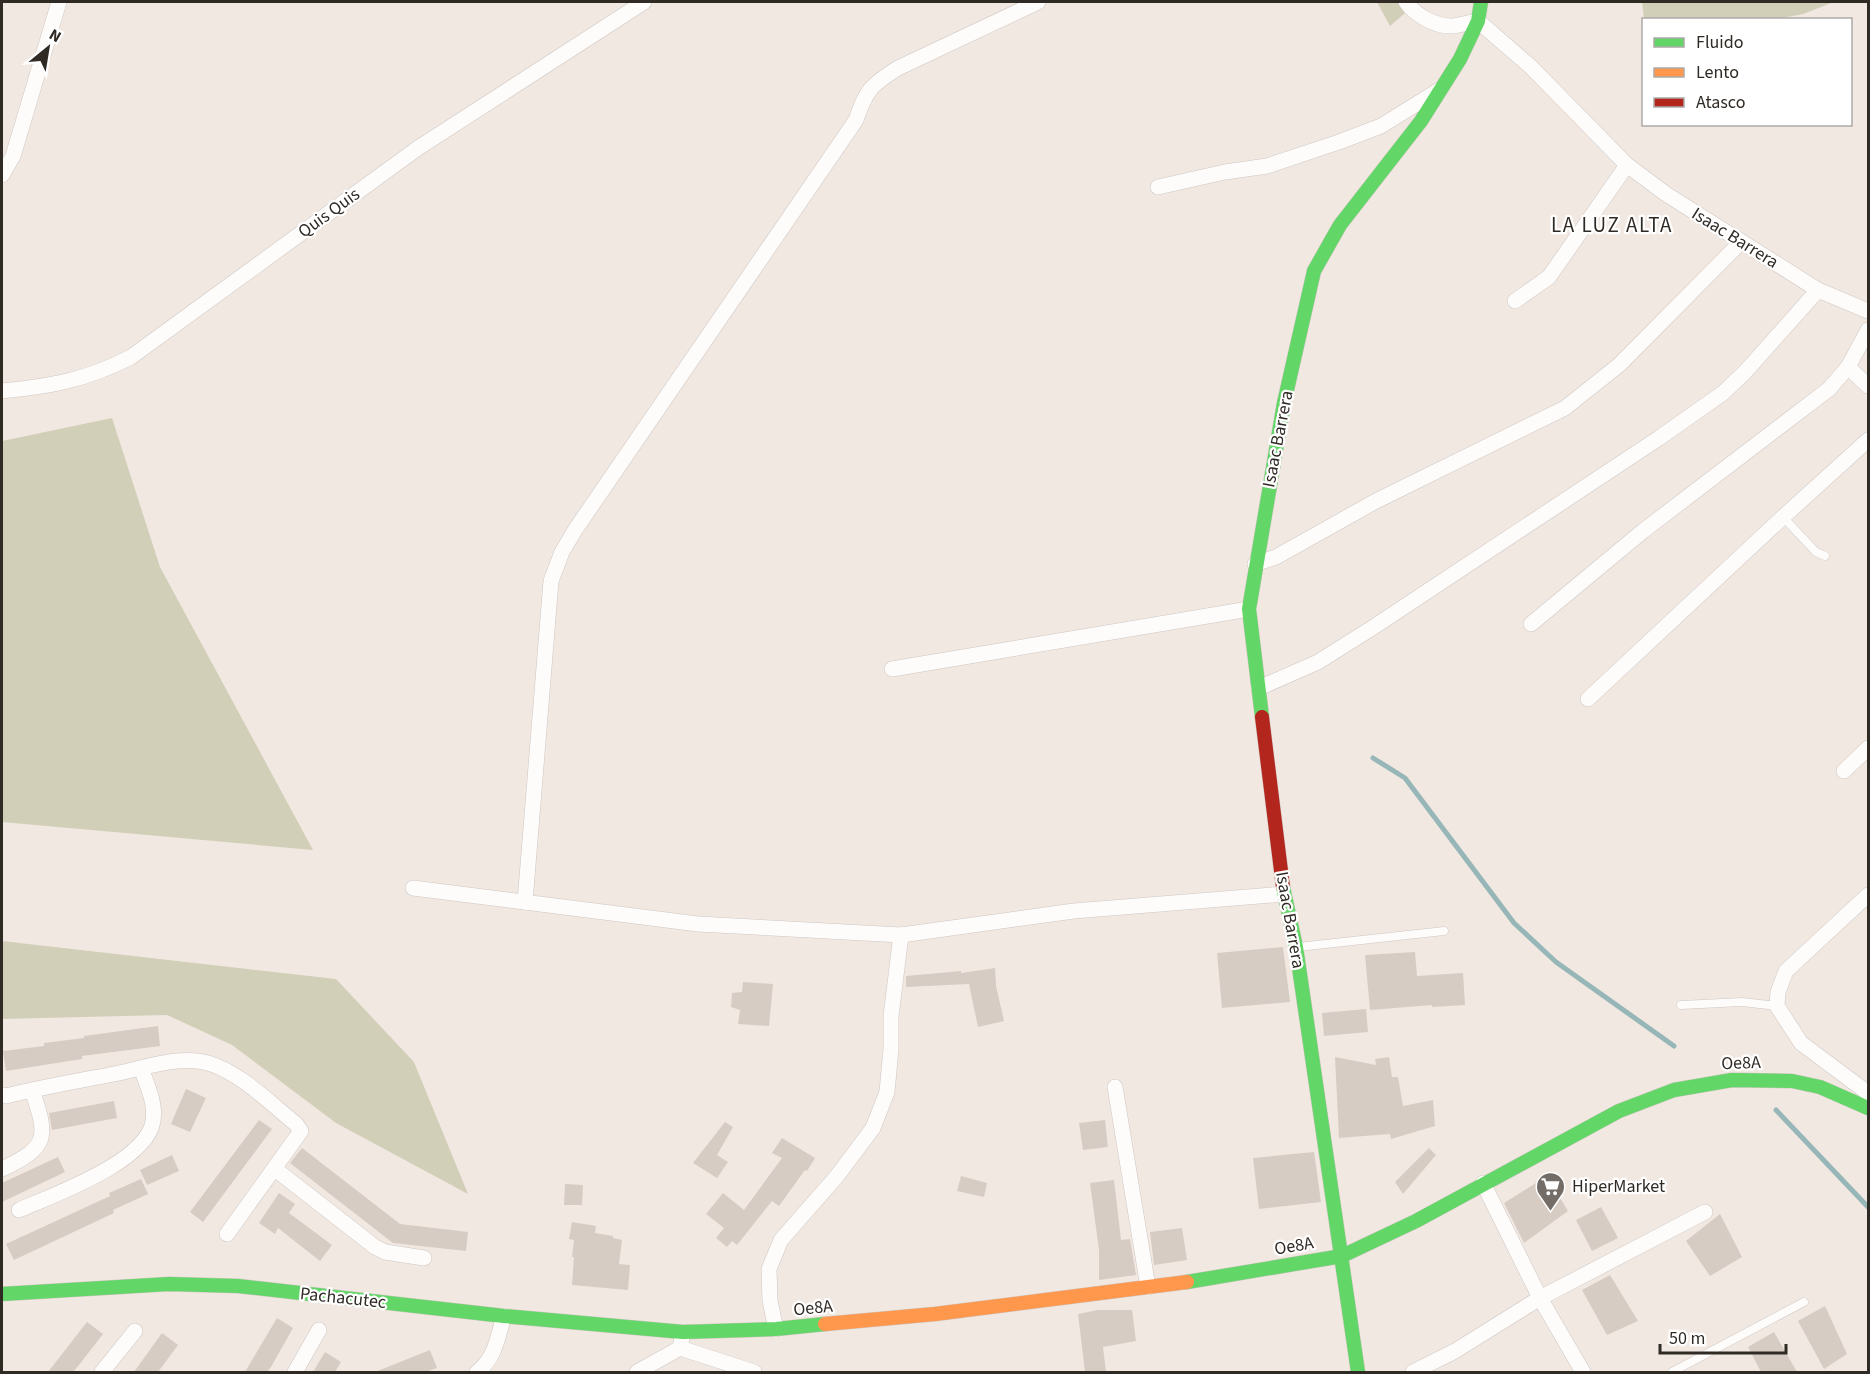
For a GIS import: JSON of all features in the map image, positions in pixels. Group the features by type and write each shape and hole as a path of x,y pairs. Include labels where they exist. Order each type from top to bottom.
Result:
{"street":[{"path":"2,176 12,156 59,2"},
{"name":"Quis Quis","path":"2,391 71,381 103,371 131,357 418,148 644,2"},
{"path":"525,902 551,581 562,552 856,120 868,90 881,78 898,68 1038,2"},
{"path":"1406,2 1413,12 1426,19 1450,26 1478,21 1480,2"},
{"name":"Isaac Barrera","path":"1358,1372 1296,947 1284,894 1249,609 1284,403 1314,272 1340,225 1421,121 1460,59 1478,21 1531,67 1627,165 1666,194 1740,243 1818,290 1869,311"},
{"path":"1158,187 1267,165 1339,142 1381,126 1441,88"},
{"path":"1515,301 1549,277 1627,165"},
{"path":"1255,564 1276,557 1376,501 1564,408 1619,365 1740,243"},
{"path":"1259,688 1318,662 1372,628 1724,393 1818,290"},
{"path":"1531,624 1643,531 1829,389 1848,367 1869,330"},
{"path":"1848,367 1869,386"},
{"path":"1588,699 1869,440"},
{"path":"892,669 1249,609"},
{"path":"1844,771 1869,748"},
{"path":"413,888 698,924 901,935 1074,911 1284,894"},
{"path":"1869,895 1786,971 1778,992 1777,1006 1801,1043 1869,1093"},
{"path":"776,1329 770,1301 769,1269 781,1240 837,1176 873,1128 886,1092 891,1049 891,1016 901,935"},
{"path":"2,1095 161,1063 187,1061 213,1064 238,1077 296,1124 301,1131 227,1234"},
{"path":"19,1210 100,1174 148,1137 153,1122 153,1105 141,1068"},
{"name":"Oe8A","path":"683,1332 776,1329 946,1312 1207,1279 1342,1256 1407,1226 1627,1107 1651,1096 1690,1086 1736,1080 1786,1081 1811,1085 1869,1108"},
{"path":"1115,1087 1148,1287"},
{"path":"2,1169 21,1160 37,1148 43,1132 42,1119 33,1090"},
{"path":"274,1168 375,1247 385,1252 424,1258"},
{"path":"1483,1183 1540,1298 1583,1372"},
{"path":"1413,1372 1455,1351 1540,1298 1705,1212"},
{"name":"Pachacutec","path":"2,1294 169,1284 248,1287 504,1316 683,1332"},
{"path":"477,1372 486,1365 491,1357 504,1316"},
{"path":"295,1372 319,1330"},
{"path":"102,1372 135,1331"},
{"path":"680,1348 683,1332"},
{"path":"637,1372 680,1348 754,1372"}],"lane":[{"path":"1783,517 1816,552 1825,556"},
{"path":"1296,947 1444,931"},
{"path":"1681,1005 1742,1002 1777,1006"},
{"path":"1672,1372 1804,1302"}],"shaded area":[{"path":"1377,2 1418,2 1390,26"},
{"path":"1642,2 1834,2 1803,14 1782,18 1644,18"},
{"path":"112,418 160,567 313,850 2,822 2,441"},
{"path":"2,941 336,979 414,1062 468,1194 336,1123 232,1045 167,1015 2,1019"}],"building":[{"path":"1283,947 1290,1002 1222,1008 1217,953"},
{"path":"1415,952 1417,976 1463,973 1465,1005 1370,1010 1365,955"},
{"path":"995,968 996,986 1004,1021 978,1027 969,984 906,987 906,976 961,971 961,973"},
{"path":"743,982 773,984 769,1026 738,1024 740,1010 731,1007 732,993 742,992"},
{"path":"1366,1009 1368,1032 1324,1036 1322,1013"},
{"path":"158,1026 160,1046 82,1056 82,1059 6,1071 3,1051 44,1046 44,1043 84,1038 84,1036"},
{"path":"1335,1057 1376,1065 1375,1059 1389,1057 1392,1077 1398,1077 1403,1106 1433,1100 1435,1126 1391,1139 1390,1134 1339,1138"},
{"path":"186,1089 206,1098 190,1132 171,1124"},
{"path":"114,1101 117,1118 52,1130 49,1113"},
{"path":"259,1120 272,1129 203,1222 190,1212"},
{"path":"1105,1120 1108,1147 1083,1150 1079,1123"},
{"path":"725,1122 733,1127 717,1155 728,1162 717,1178 693,1163"},
{"path":"782,1138 815,1158 779,1206 772,1201 737,1245 732,1241 727,1247 716,1238 724,1228 706,1214 723,1193 744,1210 782,1158 772,1153"},
{"path":"302,1148 400,1224 468,1232 466,1251 393,1243 290,1163"},
{"path":"1429,1148 1436,1155 1403,1194 1395,1182"},
{"path":"1314,1152 1321,1202 1259,1209 1253,1158"},
{"path":"172,1155 179,1171 147,1185 140,1170"},
{"path":"58,1157 65,1172 2,1202 2,1183"},
{"path":"961,1176 987,1183 984,1197 957,1191"},
{"path":"1547,1176 1568,1211 1524,1243 1504,1203"},
{"path":"141,1179 148,1194 113,1210 114,1213 14,1260 6,1244 110,1196 109,1193"},
{"path":"1114,1180 1121,1240 1130,1239 1136,1275 1099,1280 1099,1250 1090,1183"},
{"path":"565,1184 583,1185 582,1205 564,1205"},
{"path":"279,1193 295,1204 289,1213 332,1245 320,1261 278,1228 275,1234 259,1223"},
{"path":"1601,1207 1618,1238 1592,1251 1576,1220"},
{"path":"1720,1214 1742,1257 1710,1276 1686,1241"},
{"path":"572,1222 596,1226 595,1233 622,1240 619,1264 630,1265 628,1290 572,1285 574,1240 569,1239"},
{"path":"1182,1228 1187,1260 1154,1265 1150,1232"},
{"path":"1610,1275 1638,1321 1607,1335 1582,1290"},
{"path":"1825,1306 1847,1354 1824,1369 1798,1321"},
{"path":"1098,1310 1132,1310 1136,1341 1103,1347 1106,1372 1085,1372 1078,1314"},
{"path":"277,1318 293,1328 271,1367 267,1372 245,1372"},
{"path":"87,1322 103,1334 79,1365 73,1372 48,1372"},
{"path":"1774,1332 1797,1372 1761,1372 1748,1347"},
{"path":"162,1333 178,1345 158,1372 134,1372"},
{"path":"430,1350 437,1368 425,1372 375,1372"},
{"path":"325,1352 341,1362 335,1372 313,1372"}],"waterway":[{"path":"1373,758 1405,778 1514,923 1556,962 1674,1046"},
{"path":"1776,1110 1868,1207"}],"traffic: fast":[{"path":"1262,717 1249,609 1284,403 1314,271 1340,225 1421,121 1460,59 1478,21 1481,2"},
{"path":"1283,887 1296,947 1358,1372"},
{"path":"1187,1282 1342,1256 1416,1221 1619,1111 1674,1090 1732,1080 1792,1081 1820,1087 1868,1108"},
{"path":"2,1294 169,1284 238,1286 504,1316 683,1332 776,1329 825,1324"}],"traffic: slow":[{"path":"825,1324 935,1314 1187,1282"}],"traffic: jam":[{"path":"1262,717 1283,887"}],"place":[{"name":"HiperMarket","path":"1551,1212"}],"district":[{"name":"LA LUZ ALTA","path":"1612,225"}]}
